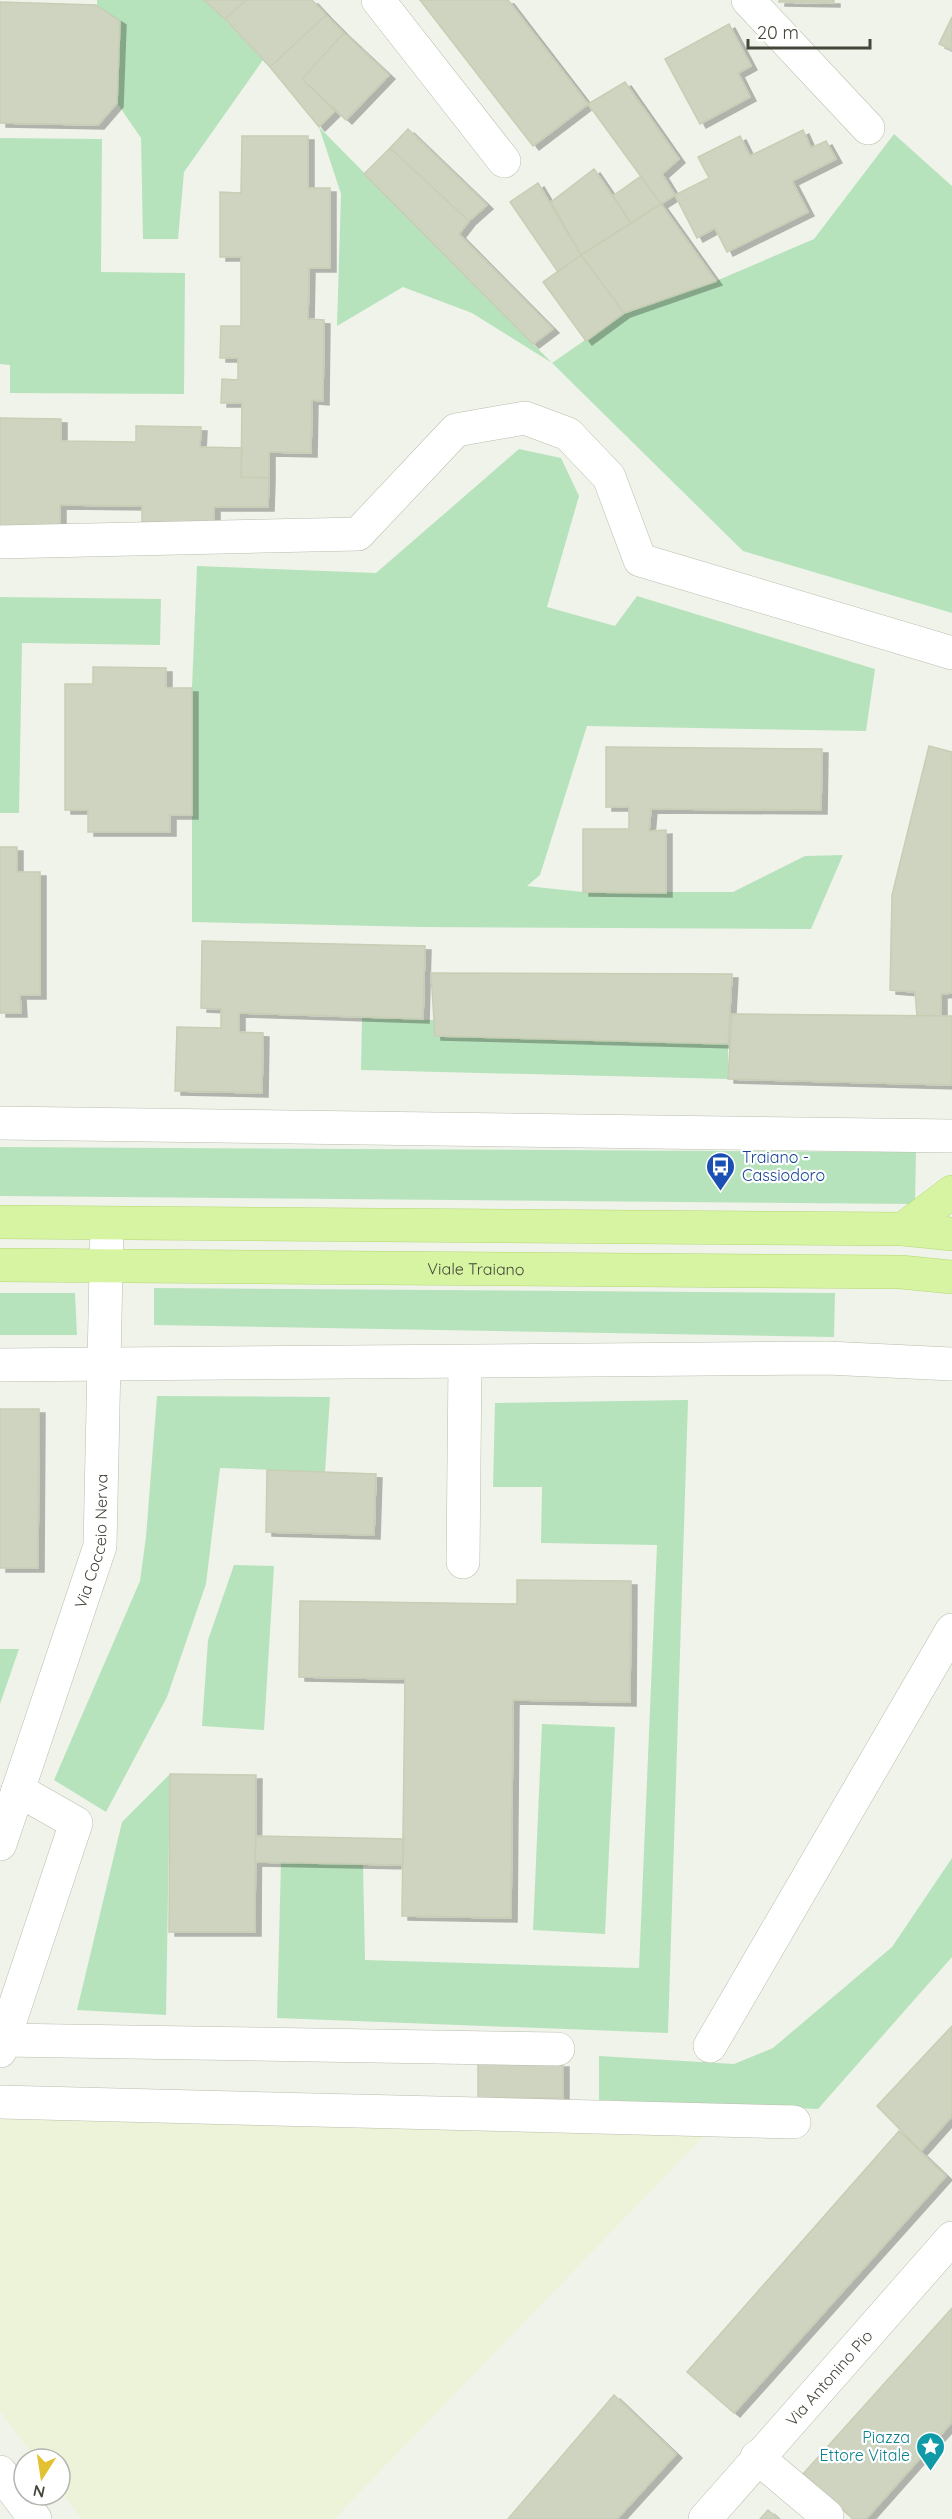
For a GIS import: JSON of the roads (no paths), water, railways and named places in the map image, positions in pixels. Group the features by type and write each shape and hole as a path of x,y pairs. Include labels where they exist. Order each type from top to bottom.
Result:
{"main road":[{"path":"903,1229 952,1192"},
{"path":"0,1222 903,1229 952,1234"},
{"name":"Viale Traiano","path":"0,1265 900,1272 952,1277"}],"street":[{"path":"378,0 504,161"},
{"path":"748,0 868,128"},
{"path":"0,542 358,534 456,430 525,418 568,434 609,477 640,560 952,653"},
{"path":"0,1123 952,1136"},
{"name":"Via Cocceio Nerva","path":"0,1844 100,1546 106,1366 107,1224"},
{"path":"0,1365 106,1366 827,1358 952,1364"},
{"path":"463,1562 465,1362"},
{"path":"710,2046 952,1630"},
{"path":"18,1790 76,1823 2,2046 558,2049"},
{"path":"0,2102 794,2122"},
{"name":"Via Antonino Pio","path":"705,2519 757,2457 952,2238"},
{"path":"757,2457 827,2516"},
{"path":"0,2472 35,2519"}],"place":[{"name":"Traiano - Cassiodoro","path":"721,1192"},
{"name":"Piazza Ettore Vitale","path":"931,2472"}]}
